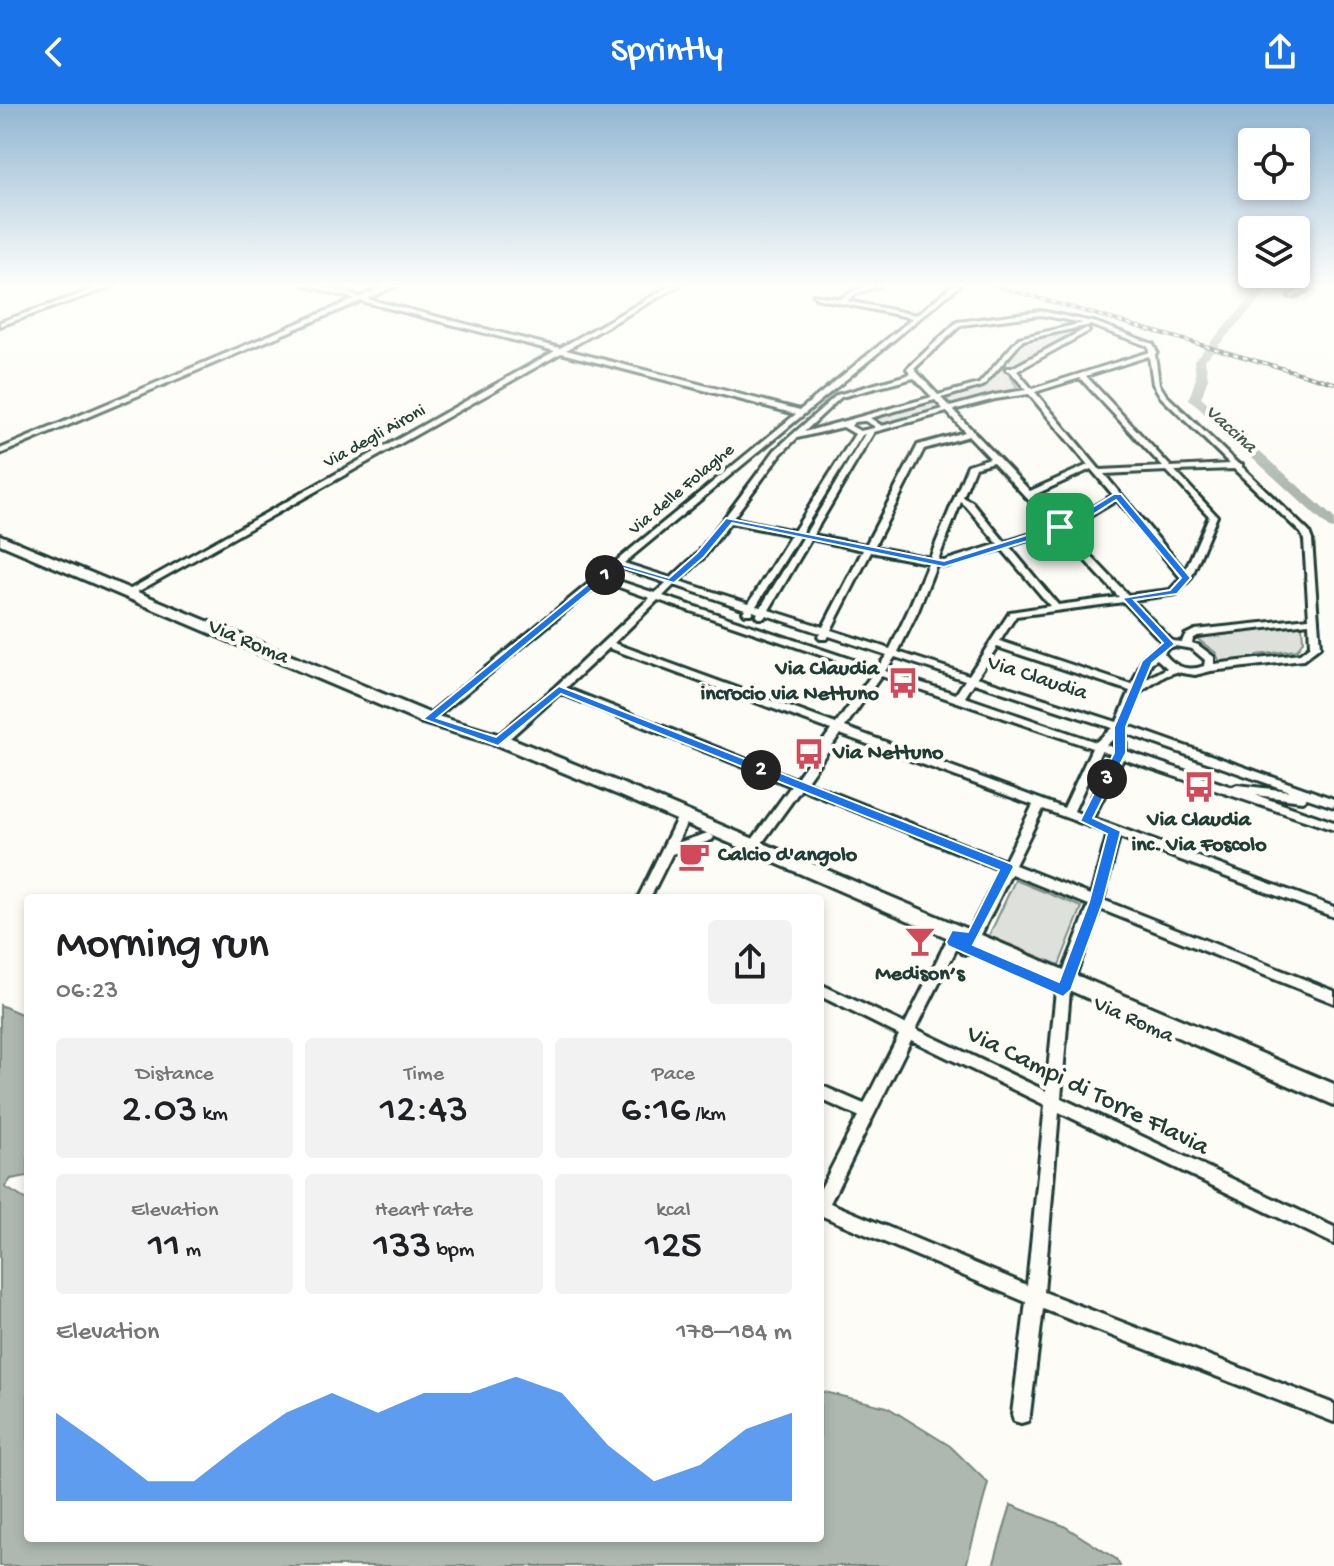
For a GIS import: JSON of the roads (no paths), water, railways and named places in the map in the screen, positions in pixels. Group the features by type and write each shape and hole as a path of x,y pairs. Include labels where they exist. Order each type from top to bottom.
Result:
{"street":[{"path":"0,452 233,353"},
{"name":"Via degli Aironi","path":"130,593 556,353"},
{"path":"569,353 801,413"},
{"name":"Via delle Folaghe","path":"428,719 874,353"},
{"path":"925,353 910,366 916,375 1169,644"},
{"path":"794,437 981,385 1010,353"},
{"path":"999,367 1013,370 1043,353"},
{"path":"846,424 859,433 874,431 999,396 1028,392 1150,353"},
{"path":"1138,689 1161,674 1176,669 1199,672 1209,668 1303,657 1315,647 1307,536 1300,524 1163,396 1156,384 1154,353"},
{"path":"1013,370 1028,392 1186,578"},
{"path":"498,742 608,644 701,555 778,452 840,395 916,375"},
{"path":"959,698 1013,614 1173,592 1186,578 1213,516 1081,375"},
{"path":"752,628 874,431 875,422 860,419"},
{"path":"739,624 859,433"},
{"path":"816,650 921,447 970,433"},
{"path":"760,447 778,452"},
{"path":"751,850 892,654 972,465 995,459"},
{"path":"1030,494 1094,469 1239,466"},
{"path":"831,478 842,480"},
{"path":"730,520 933,562 952,563 1071,524 1117,496"},
{"path":"960,498 1005,544 1056,608"},
{"name":"Via Roma","path":"0,539 428,719 505,742 1065,986 1334,1109"},
{"name":"Via Claudia","path":"618,564 1120,727 1330,802"},
{"name":"Via Claudia","path":"601,578 1334,826"},
{"path":"1187,644 1188,636 1195,633 1314,620"},
{"path":"995,643 1138,689"},
{"path":"608,644 1334,912"},
{"path":"1067,813 1098,746 1120,727 1147,661 1169,644 1187,644 1207,655 1211,664 1209,668"},
{"path":"1159,653 1176,669"},
{"path":"559,689 1334,997"},
{"path":"1086,821 1120,753 1120,727"},
{"name":"Via Claudia","path":"1206,784 1330,802"},
{"path":"824,1199 906,1032 1007,867 1040,803"},
{"path":"646,894 682,820"},
{"name":"Via Roma","path":"682,820 708,837 751,850"},
{"path":"1021,1414 1065,986 1096,902 1115,831"},
{"path":"669,850 708,837"},
{"name":"Via Roma","path":"1065,986 1334,1095"},
{"name":"Via Campi di Torre Flavia","path":"824,992 1334,1236"},
{"path":"824,1094 868,1113"},
{"path":"824,1209 1035,1297 1334,1413"}],"waterway":[{"name":"Vaccina","path":"1205,353 1199,360 1202,378 1195,399 1334,525"}],"railway":[{"path":"1230,353 1334,383"}],"place":[{"name":"Via Claudia incrocio via Nettuno","path":"903,683"},
{"name":"Via Nettuno","path":"809,754"},
{"name":"Via Claudia inc. Via Foscolo","path":"1199,787"},
{"name":"Calcio d'angolo","path":"694,856"},
{"name":"Medison’s","path":"920,941"}]}
